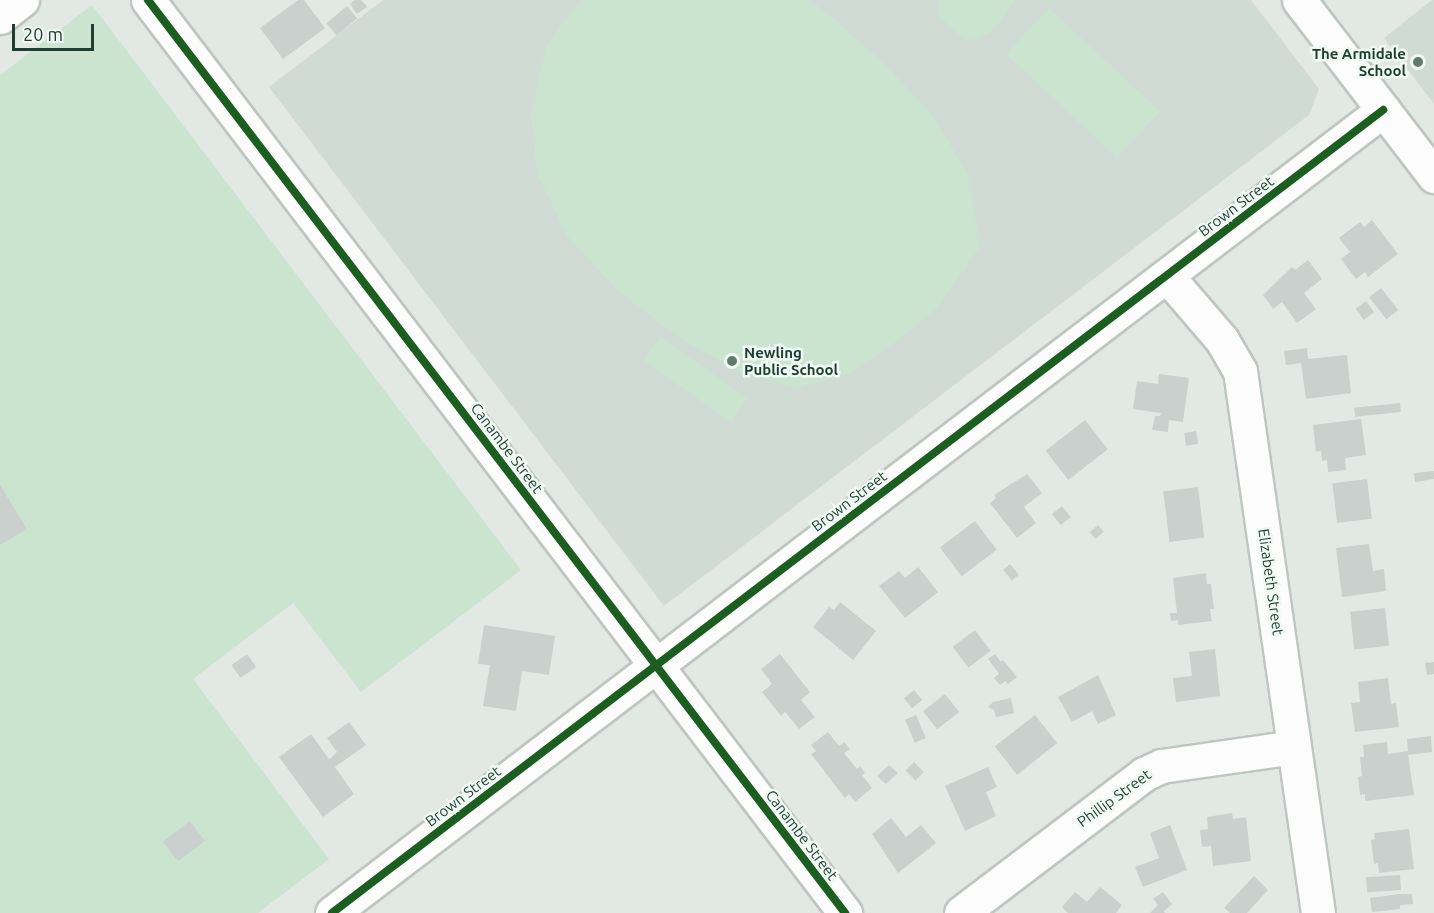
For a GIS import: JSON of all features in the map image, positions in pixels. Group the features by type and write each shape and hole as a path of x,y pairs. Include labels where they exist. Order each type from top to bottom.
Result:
{"street":[{"path":"0,17 22,0"},
{"name":"Canambe Street","path":"148,0 845,913"},
{"path":"1299,0 1434,176"},
{"name":"Brown Street","path":"332,913 1383,111"},
{"name":"Elizabeth Street","path":"1167,276 1222,340 1240,371 1318,913"},
{"name":"Phillip Street","path":"961,913 1144,774 1161,766 1294,747"}],"shaded area":[{"name":"Newling Public School","path":"383,0 1251,0 1319,89 1309,115 664,606 269,87"},
{"name":"The Armidale School","path":"1434,0 1434,104 1384,38"}],"green space":[{"path":"584,0 808,0 826,12 885,64 931,114 968,174 980,247 938,307 904,336 850,373 798,388 744,373 685,342 620,293 567,236 537,173 531,114 546,45 577,4"},
{"path":"939,0 1016,0 990,34 966,41 937,15"},
{"path":"92,5 521,570 361,692 293,603 193,679 329,859 258,913 0,913 0,75"},
{"path":"1049,8 1160,112 1117,158 1006,54"},
{"path":"660,337 748,398 731,422 643,361"}],"building":[{"path":"298,0 304,0 325,28 283,59 260,28"},
{"path":"355,0 361,0 367,7 357,14 350,4"},
{"path":"347,6 357,18 337,36 326,23"},
{"path":"1372,220 1398,254 1368,277 1365,272 1356,279 1341,259 1350,252 1339,238 1360,222 1364,227"},
{"path":"1308,260 1322,279 1304,293 1316,309 1297,323 1282,302 1273,309 1263,295 1292,267 1295,270"},
{"path":"1381,288 1398,310 1386,319 1369,297"},
{"path":"1366,301 1374,312 1364,320 1355,309"},
{"path":"1307,348 1308,359 1347,355 1351,393 1306,399 1301,363 1286,365 1284,351"},
{"path":"1159,374 1189,378 1183,422 1169,420 1168,432 1152,430 1155,416 1160,416 1161,413 1133,409 1137,381 1158,384"},
{"path":"1400,403 1401,412 1355,417 1354,408"},
{"path":"1361,419 1366,455 1345,458 1346,470 1328,472 1327,460 1322,461 1321,451 1316,452 1313,425"},
{"path":"1085,420 1108,449 1068,480 1046,451"},
{"path":"1196,431 1198,444 1186,446 1184,433"},
{"path":"1434,471 1434,479 1415,482 1414,473"},
{"path":"1027,474 1042,493 1024,507 1036,523 1017,538 990,503 996,498 994,495"},
{"path":"1367,479 1372,519 1337,523 1332,483"},
{"path":"0,485 27,529 0,545"},
{"path":"1198,487 1204,538 1169,542 1163,491"},
{"path":"1062,506 1071,517 1061,525 1052,514"},
{"path":"975,521 997,550 962,576 940,547"},
{"path":"1098,525 1104,532 1096,539 1090,532"},
{"path":"1369,544 1373,571 1384,569 1386,591 1342,597 1336,548"},
{"path":"1010,564 1019,575 1012,581 1003,570"},
{"path":"918,567 938,592 905,618 879,586 899,571 905,578"},
{"path":"1206,573 1207,584 1211,584 1214,609 1210,609 1212,621 1178,625 1178,620 1171,621 1170,613 1177,613 1173,578"},
{"path":"840,602 876,631 853,660 813,627 829,607 834,610"},
{"path":"1385,608 1389,646 1354,649 1350,612"},
{"path":"484,625 555,636 549,675 522,671 516,711 483,706 490,665 478,664"},
{"path":"975,630 991,651 968,668 953,647"},
{"path":"1215,649 1220,696 1176,702 1173,678 1192,676 1189,652"},
{"path":"247,654 256,667 241,678 231,665"},
{"path":"780,654 810,692 801,700 815,717 799,729 785,712 781,716 762,692 772,684 761,669"},
{"path":"995,654 1017,677 1008,684 1005,681 1000,685 994,678 999,674 988,659"},
{"path":"1434,662 1434,674 1427,675 1425,663"},
{"path":"1098,675 1116,715 1098,724 1092,711 1072,722 1058,697"},
{"path":"1388,678 1391,704 1396,703 1399,727 1355,732 1351,703 1360,702 1358,682"},
{"path":"914,690 922,700 912,708 904,698"},
{"path":"945,694 959,712 937,729 923,711"},
{"path":"1011,698 1014,713 996,717 994,710 988,707 993,702"},
{"path":"916,715 926,738 915,743 905,720"},
{"path":"1035,715 1057,743 1017,775 995,746"},
{"path":"349,722 366,745 335,767 354,794 323,817 279,757 311,734 329,759 337,752 327,738"},
{"path":"828,732 839,746 844,742 850,749 844,753 857,769 860,766 865,773 862,775 872,788 855,802 849,794 845,798 811,754 816,751 811,745"},
{"path":"1431,736 1432,752 1408,755 1414,795 1365,801 1365,794 1360,795 1358,777 1362,776 1360,757 1364,757 1363,745 1387,742 1388,754 1408,751 1407,739"},
{"path":"914,762 924,772 915,780 906,770"},
{"path":"889,765 898,773 886,784 877,776"},
{"path":"988,767 997,787 986,792 996,816 965,831 945,786"},
{"path":"1232,813 1233,819 1246,817 1251,861 1213,866 1211,846 1202,847 1200,830 1208,829 1207,817"},
{"path":"891,818 906,837 921,825 936,843 898,873 872,834"},
{"path":"190,821 205,841 178,861 163,841"},
{"path":"1170,825 1187,870 1143,887 1135,867 1159,858 1150,833"},
{"path":"1409,829 1414,869 1379,873 1378,863 1374,864 1371,840 1375,839 1374,833"},
{"path":"1400,875 1401,890 1367,892 1366,877"},
{"path":"1254,876 1268,890 1247,913 1230,913 1224,908"},
{"path":"1100,887 1122,905 1116,913 1068,913 1062,907 1075,892 1087,902"},
{"path":"1163,892 1172,904 1164,911 1165,913 1150,913 1158,905 1153,899"},
{"path":"1412,894 1413,904 1400,905 1400,909 1372,912 1370,898"}],"cycle path":[{"path":"148,0 845,913"},
{"path":"332,913 1383,110"}],"place":[{"name":"The Armidale School","path":"1418,62"},
{"name":"Newling Public School","path":"732,361"}]}
